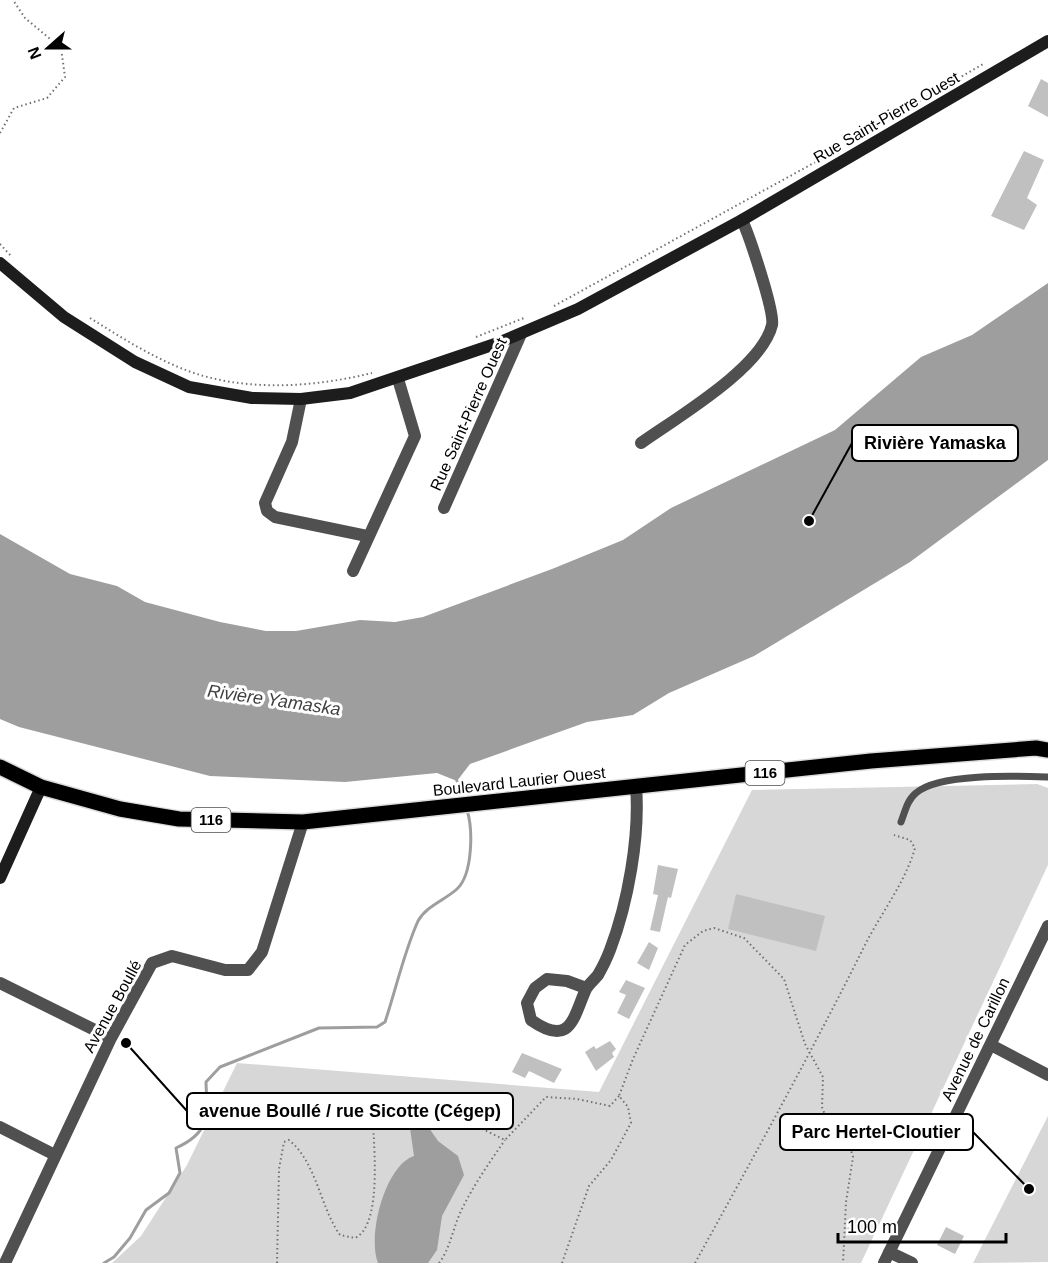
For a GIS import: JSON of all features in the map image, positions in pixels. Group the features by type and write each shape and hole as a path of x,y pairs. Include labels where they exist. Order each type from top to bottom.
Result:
{"main road":[{"name":"Boulevard Laurier Ouest","path":"0,768 41,787 120,809 178,819 303,822 871,761 1036,748 1048,750"}],"street":[{"name":"Rue Saint-Pierre Ouest","path":"0,263 64,317 135,362 170,380 189,387 252,398 301,399 350,393 398,379 521,334 578,309 741,220 1048,41"},
{"path":"641,443 731,379 764,341 772,324 770,306 741,220"},
{"name":"Rue Saint-Pierre Ouest","path":"444,508 521,334"},
{"path":"352,571 415,436 398,379"},
{"path":"301,399 292,442 265,503 267,511 276,517 293,522 325,526 367,536"},
{"path":"586,988 567,981 547,979 535,988 527,1003 531,1020 543,1028 556,1031 570,1026 580,1010 586,988 598,974 610,950 624,900 638,814 636,786"},
{"path":"0,878 41,787"},
{"name":"Avenue Boullé","path":"5,1263 111,1038 152,963 172,956 225,970 248,969 262,952 303,822"},
{"name":"Avenue de Carillon","path":"886,1258 1048,926"},
{"path":"0,983 111,1038"},
{"path":"991,1045 1048,1075"},
{"path":"0,1127 55,1155"},
{"path":"886,1258 912,1263"}],"lane":[{"path":"901,822 909,801 932,783 972,778 1048,777"}],"path":[{"path":"0,133 14,108 47,98 65,77 62,48 25,18 13,0"},
{"path":"548,309 758,194 990,61"},
{"path":"0,243 14,259"},
{"path":"83,314 152,354 192,372 224,379 287,385 334,382 375,372"},
{"path":"471,339 526,317"},
{"path":"694,1263 882,912 910,865 915,848 910,840 894,835"},
{"path":"439,1263 445,1256 454,1225 474,1185 505,1140 546,1097 577,1099 609,1106 619,1096 633,1059 683,949 689,940 714,928 738,935 784,979 809,1050 823,1077 822,1107 825,1115 845,1138 853,1157 846,1208 843,1263"},
{"path":"562,1263 589,1185 611,1160 631,1123 628,1107 619,1096"},
{"path":"277,1263 279,1169 284,1142 289,1140 294,1144 305,1160 339,1235 355,1238 366,1229 372,1209 372,1101 432,1098 452,1107 470,1123 505,1140"}],"shaded area":[{"path":"1037,784 1048,788 1048,865 861,1263 112,1263 141,1236 187,1165 237,1063 599,1092 752,790"},
{"path":"1048,1116 1048,1262 973,1263"}],"water":[{"name":"Rivière Yamaska","path":"1048,283 1048,460 910,562 754,656 669,693 633,715 587,722 470,764 457,781 437,773 345,782 210,776 19,727 0,719 0,534 70,574 117,586 145,602 220,622 266,631 296,631 360,620 395,622 423,617 623,540 671,508 835,430 921,357 972,335"},
{"path":"427,1125 438,1141 458,1156 464,1175 442,1216 437,1250 428,1263 378,1263 375,1236 381,1203 395,1173 404,1162 414,1156 410,1128"}],"building":[{"path":"1041,79 1048,83 1048,117 1028,106"},
{"path":"1024,151 1044,160 1027,198 1037,205 1024,230 991,216"},
{"path":"658,865 678,869 671,898 668,897 660,932 650,930 658,895 653,894"},
{"path":"736,894 825,916 816,951 728,929"},
{"path":"649,942 658,948 649,970 637,963"},
{"path":"626,980 645,988 629,1019 617,1013 626,995 619,992"},
{"path":"610,1041 616,1049 612,1053 614,1057 596,1071 585,1052 594,1046 596,1049"},
{"path":"522,1053 562,1069 554,1083 529,1071 525,1078 512,1072"},
{"path":"946,1227 964,1236 955,1254 937,1245"}],"waterway":[{"path":"457,781 464,801"},
{"path":"104,1263 114,1257 130,1238 146,1210 169,1193 180,1173 176,1148 196,1136 201,1129 206,1114 206,1082 220,1067 319,1028 377,1027 385,1022 404,958 418,921 431,907 457,889 466,873 471,839 467,810"}],"place":[{"name":"Rivière Yamaska","path":"809,521"},
{"name":"avenue Boullé / rue Sicotte (Cégep)","path":"126,1043"},
{"name":"Parc Hertel-Cloutier","path":"1029,1189"}]}
